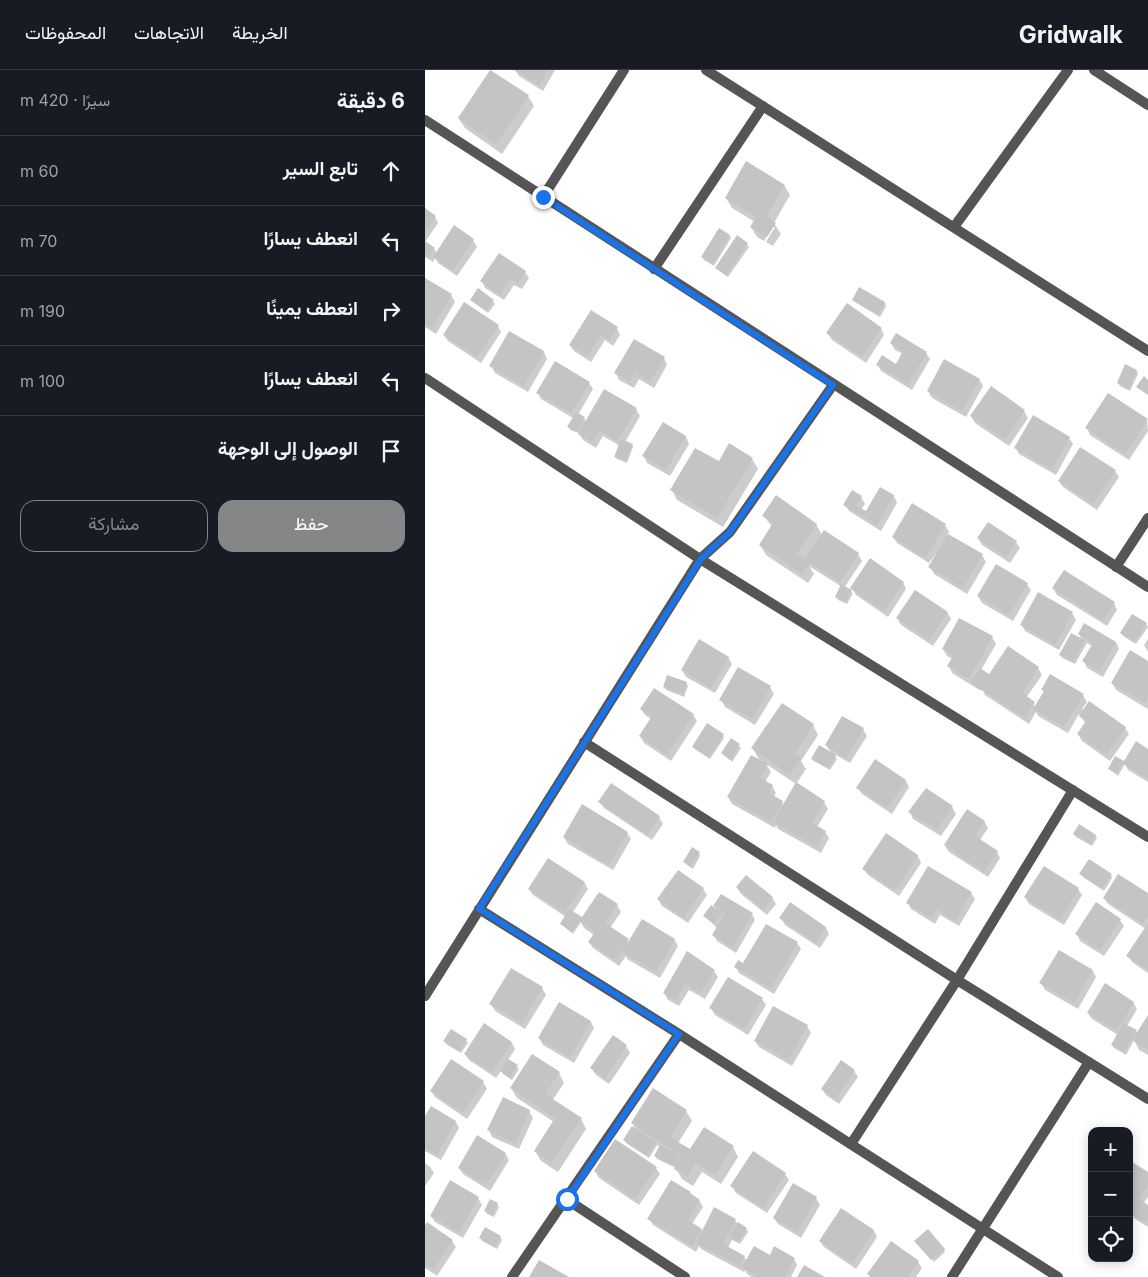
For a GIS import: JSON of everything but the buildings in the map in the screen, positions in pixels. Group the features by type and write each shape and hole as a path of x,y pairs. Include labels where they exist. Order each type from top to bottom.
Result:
{"street":[{"path":"543,197 624,70"},
{"path":"706,70 1148,351"},
{"path":"954,227 1069,70"},
{"path":"1094,70 1148,105"},
{"path":"654,269 763,106"},
{"path":"425,120 1148,587"},
{"path":"425,378 701,559 1148,837"},
{"path":"425,996 701,559 730,532 833,385"},
{"path":"1116,567 1148,518"},
{"path":"584,742 1148,1100"},
{"path":"851,1144 957,980 1073,790"},
{"path":"479,909 679,1034 1058,1277"},
{"path":"512,1277 679,1034"},
{"path":"951,1277 1089,1062"},
{"path":"567,1199 685,1277"}],"route":[{"path":"543,197 833,385 730,532 701,559 479,909 679,1034 567,1199"}]}
